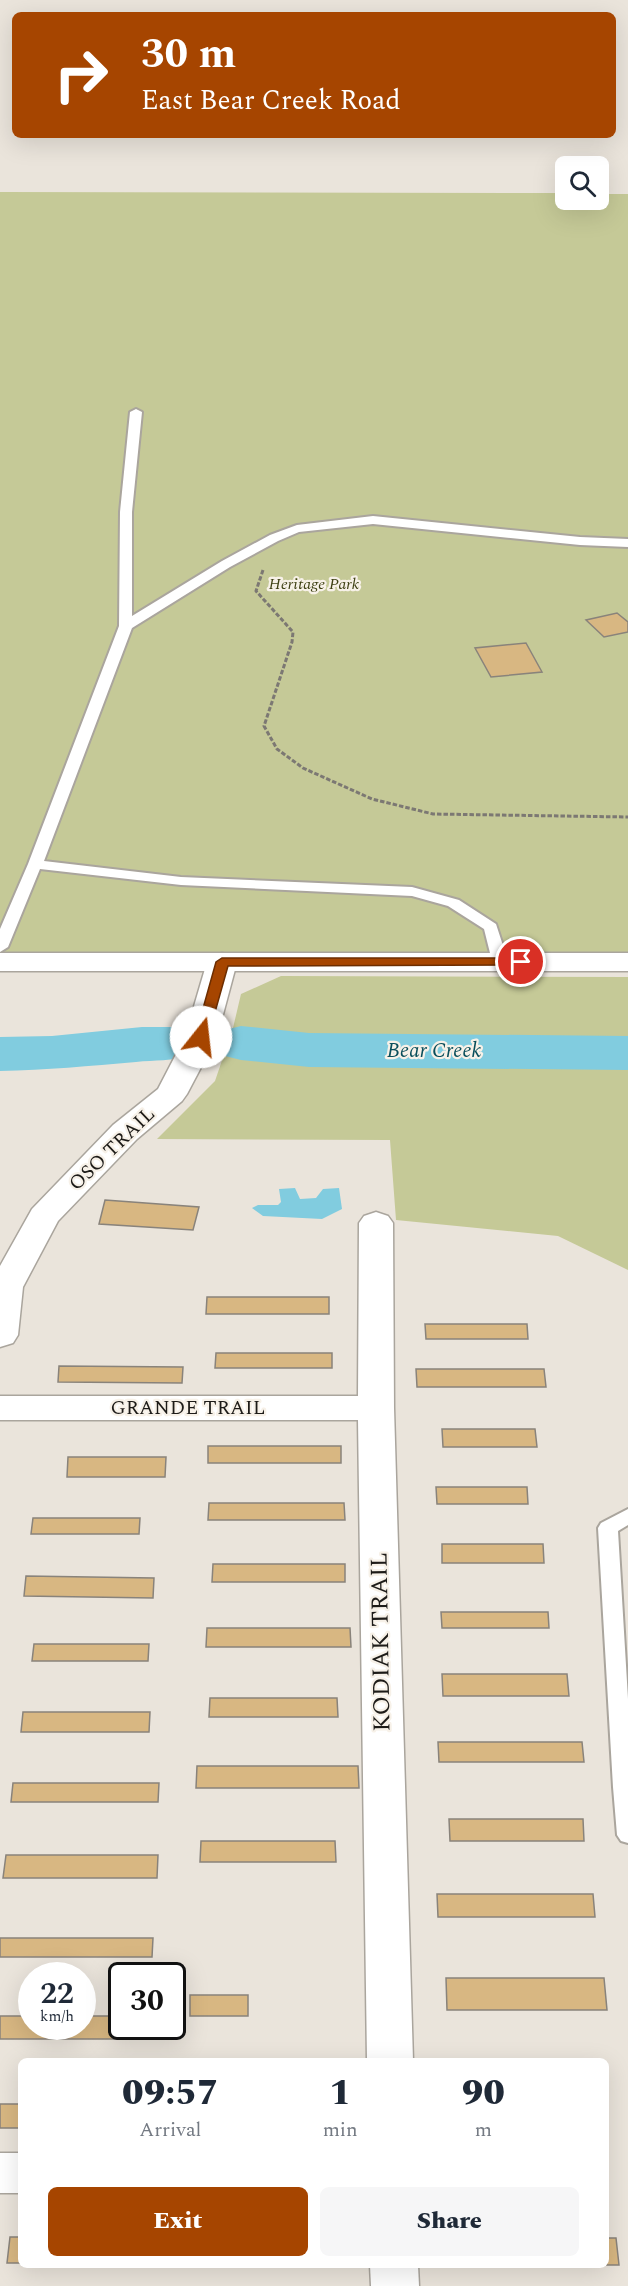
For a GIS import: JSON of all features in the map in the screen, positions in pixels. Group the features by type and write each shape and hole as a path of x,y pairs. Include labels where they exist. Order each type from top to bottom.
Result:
{"street":[{"path":"0,962 628,962"},
{"name":"OSO TRAIL","path":"0,1335 6,1287 44,1216 125,1132 171,1094 201,1037 222,962"},
{"name":"KODIAK TRAIL","path":"376,1223 376,1408 390,2058"},
{"name":"GRANDE TRAIL","path":"0,1408 376,1408"},
{"path":"0,2173 18,2173"},
{"path":"394,2268 395,2286"}],"lane":[{"path":"0,947 35,864 126,626 126,512 136,412"},
{"path":"126,626 226,564 274,538 297,529 373,520 580,541 628,543"},
{"path":"35,864 181,881 410,890 435,895 460,905 491,927 500,962"},
{"path":"628,1516 608,1528 623,1787 628,1834"}],"path":[{"path":"268,565 262,571 256,591 293,632 292,642 264,726 277,748 303,768 372,799 433,814 628,817"}],"green space":[{"name":"Heritage Park","path":"0,192 555,193 555,210 609,210 609,194 628,194 628,969 0,968"},
{"path":"281,976 628,977 628,1270 558,1236 396,1220 390,1140 157,1139 215,1081 233,1028 241,994"}],"water":[{"path":"295,1188 300,1199 316,1198 323,1189 339,1188 342,1209 322,1219 263,1216 252,1208 258,1205 278,1205 281,1202 279,1189"}],"building":[{"path":"617,613 628,622 628,632 604,637 586,620"},
{"path":"526,643 542,672 491,677 475,648"},
{"path":"105,1200 199,1207 193,1230 99,1224"},
{"path":"207,1297 329,1297 329,1314 206,1314"},
{"path":"425,1324 527,1324 528,1339 426,1339"},
{"path":"216,1353 332,1353 332,1368 215,1368"},
{"path":"59,1366 183,1367 182,1383 58,1382"},
{"path":"416,1369 544,1369 546,1387 417,1387"},
{"path":"442,1429 535,1429 537,1447 443,1447"},
{"path":"208,1446 341,1446 341,1463 208,1463"},
{"path":"68,1457 166,1457 165,1477 67,1477"},
{"path":"436,1487 527,1487 528,1504 437,1504"},
{"path":"209,1503 344,1503 345,1520 208,1520"},
{"path":"33,1518 140,1518 139,1534 31,1534"},
{"path":"442,1544 543,1544 544,1563 442,1563"},
{"path":"213,1564 345,1564 345,1582 212,1582"},
{"path":"26,1576 154,1578 153,1598 24,1596"},
{"path":"441,1612 548,1612 549,1628 442,1628"},
{"path":"207,1628 350,1628 351,1647 206,1647"},
{"path":"34,1644 149,1644 148,1661 32,1661"},
{"path":"442,1674 567,1674 569,1696 443,1696"},
{"path":"210,1698 337,1698 338,1717 209,1717"},
{"path":"23,1712 150,1712 149,1732 21,1732"},
{"path":"438,1742 582,1742 584,1762 439,1762"},
{"path":"197,1766 358,1766 359,1788 196,1788"},
{"path":"13,1783 159,1783 158,1802 11,1802"},
{"path":"449,1819 583,1819 584,1841 450,1841"},
{"path":"201,1841 335,1841 336,1862 200,1862"},
{"path":"6,1855 158,1855 157,1878 3,1878"},
{"path":"437,1894 593,1894 595,1917 438,1917"},
{"path":"0,1938 153,1938 152,1957 0,1957"},
{"path":"446,1978 604,1978 607,2010 447,2010"},
{"path":"190,1995 248,1995 248,2016 190,2016"},
{"path":"0,2016 18,2016 18,2039 0,2039"},
{"path":"96,2016 108,2016 108,2039 96,2039"},
{"path":"0,2104 18,2104 18,2128 0,2128"},
{"path":"10,2237 18,2237 18,2263 7,2263"},
{"path":"609,2238 616,2238 619,2265 609,2265"}],"waterway":[{"name":"Bear Creek","path":"241,1043 309,1050 628,1053"},
{"name":"Bear Creek","path":"0,1054 52,1053 142,1044 171,1044"}],"route":[{"path":"201,1037 222,962 521,962"}]}
